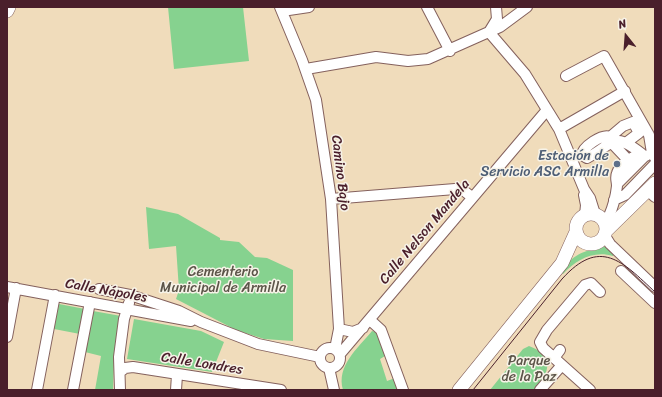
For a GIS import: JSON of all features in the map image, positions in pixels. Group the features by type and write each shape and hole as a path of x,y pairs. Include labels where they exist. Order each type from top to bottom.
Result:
{"main road":[{"path":"7,11 9,7"},
{"path":"562,263 588,244 598,243 628,209 652,190"},
{"path":"459,390 562,263 576,232 578,222 598,216 616,215 628,209"},
{"path":"598,216 605,222 606,234"},
{"path":"576,232 580,240 588,244"}],"street":[{"path":"281,9 309,7"},
{"path":"427,7 450,51"},
{"path":"489,32 497,19 496,7"},
{"path":"306,69 376,57 408,60 428,59 450,51 500,27 527,7"},
{"name":"Camino Bajo","path":"281,9 306,69 316,100 330,199 339,328 337,351"},
{"path":"489,32 526,74 559,128 584,188 586,205 598,216 614,200 625,195 655,164"},
{"path":"566,76 604,56 650,135 650,155 617,184"},
{"path":"559,128 625,91"},
{"name":"Calle Nelson Mandela","path":"337,351 367,324 472,197 547,110"},
{"path":"612,140 623,126 633,122 639,133 627,142"},
{"path":"612,140 627,142 650,155"},
{"path":"612,140 629,161"},
{"path":"614,200 617,184 617,171 633,157 650,155"},
{"path":"330,199 455,189 464,191 472,197"},
{"path":"606,234 610,244 655,287"},
{"path":"621,271 655,303"},
{"path":"587,389 562,365 557,354 543,348 540,342 542,337 561,318 585,285 591,283 600,292"},
{"path":"7,337 11,288"},
{"name":"Calle Nápoles","path":"11,288 201,322"},
{"name":"Calle Nápoles","path":"99,289 130,295 179,310 201,322 258,344 320,357"},
{"path":"37,390 55,295"},
{"path":"120,390 119,357 124,319 128,310 130,295"},
{"path":"73,390 90,302"},
{"path":"339,328 353,332 367,324 381,330 403,390"},
{"path":"329,368 339,364 337,351 325,349 320,357 322,364 329,368 334,390"},
{"path":"540,390 562,365"},
{"name":"Calle Londres","path":"120,372 125,368 133,367 242,387 281,390"},
{"path":"176,390 177,375"}],"green space":[{"path":"168,7 243,7 249,61 174,69"},
{"name":"Cementerio Municipal de Armilla","path":"146,207 178,214 220,238 220,240 239,242 255,257 267,258 293,270 293,341 264,339 236,330 176,299 179,290 176,246 149,249"},
{"path":"608,246 615,251 613,256 606,254 592,255 573,264 563,274 560,271 581,253"},
{"path":"59,304 85,309 80,334 54,329"},
{"path":"93,311 121,316 114,359 113,390 95,390 101,356 85,352"},
{"path":"134,319 201,331 224,342 212,372 127,359"},
{"path":"372,331 376,332 385,356 380,359 387,381 395,378 399,390 343,390 342,381 345,365"},
{"name":"Parque de la Paz","path":"529,346 538,350 543,355 547,365 544,377 535,390 490,390 523,349"}],"tram line":[{"path":"473,390 562,279 576,266 588,259 599,256 610,258 621,263 655,292"}],"place":[{"name":"Estación de Servicio ASC Armilla","path":"617,164"}]}
